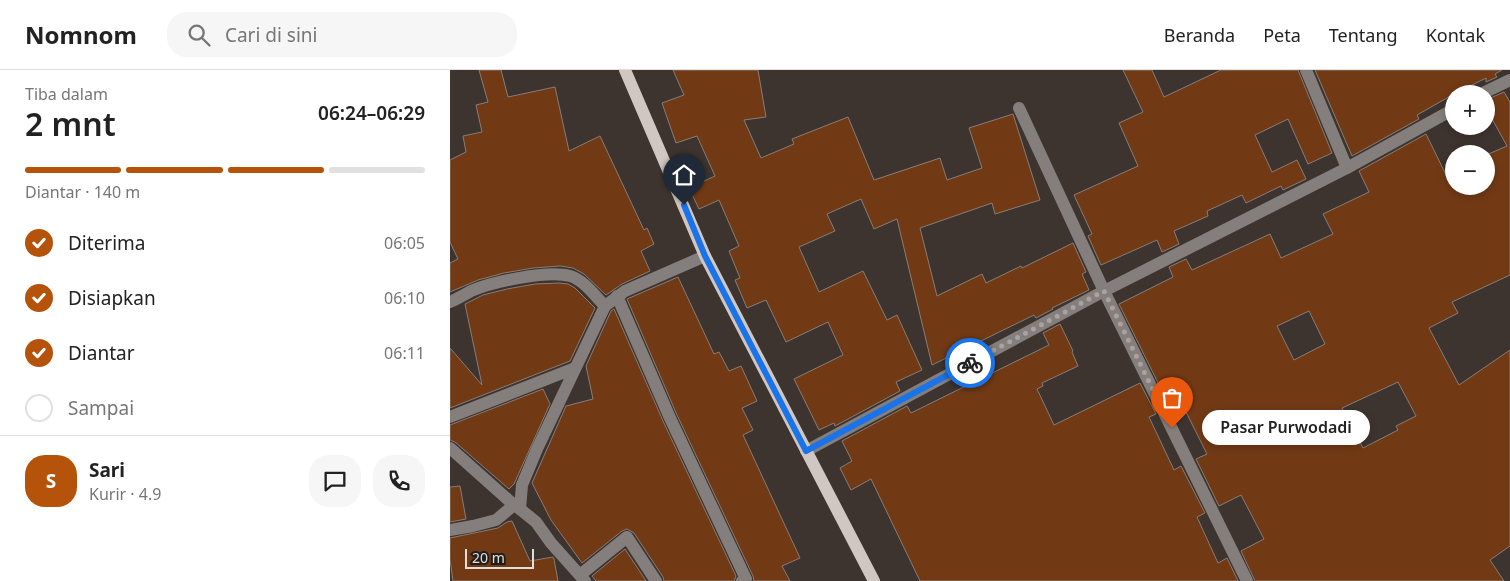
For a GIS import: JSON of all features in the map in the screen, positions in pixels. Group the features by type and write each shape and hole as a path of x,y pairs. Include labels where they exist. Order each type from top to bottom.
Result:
{"main road":[{"path":"625,70 705,256 874,581"}],"street":[{"path":"1306,70 1348,168"},
{"path":"1495,87 1510,80"},
{"path":"1019,108 1104,291 1247,581"},
{"path":"806,451 1104,291 1348,168 1445,114"},
{"path":"450,530 496,520 517,507 522,485 605,306 626,291 705,256"},
{"path":"450,302 472,291 501,282 546,275 570,276 578,280 605,306"},
{"path":"617,296 670,418 746,579 742,581"},
{"path":"450,417 576,368"},
{"path":"450,448 536,522 551,543 582,578 627,537 656,581"}],"building":[{"path":"479,70 501,70 508,97 555,87 569,151 600,136 644,230 647,228 654,244 641,251 650,271 622,284 606,295 584,274 573,268 560,266 504,273 478,280 450,292 450,263 458,259 450,242 450,160 466,152 463,136 482,132 476,105 488,102"},
{"path":"673,70 758,70 766,117 744,120 761,158 794,144 792,139 848,117 874,180 940,158 947,180 982,168 969,128 1013,114 1040,200 995,214 992,203 920,228 937,296 982,274 986,283 1073,243 1086,272 1082,274 1089,290 1036,318 1034,315 932,365 897,219 874,229 861,199 827,214 835,231 799,247 819,292 863,271 887,320 897,315 922,370 896,382 900,391 835,426 834,423 819,430 794,379 843,355 828,322 786,342 766,300 747,308 735,280 740,278 729,251 739,246 719,200 699,209 689,188 715,176 697,136 676,143 662,103 684,95"},
{"path":"1123,70 1152,70 1164,97 1221,70 1298,70 1332,153 1308,164 1288,119 1255,135 1272,172 1297,160 1306,179 1283,190 1281,186 1246,203 1242,195 1207,211 1208,216 1174,231 1179,244 1162,252 1157,240 1101,265 1088,236 1092,234 1074,195 1138,166 1119,123 1143,112"},
{"path":"1315,70 1502,70 1495,74 1497,77 1486,82 1486,78 1472,85 1445,85 1445,99 1417,115 1419,119 1352,156"},
{"path":"1504,92 1510,102 1510,275 1452,302 1458,313 1429,328 1459,385 1510,350 1510,546 1490,560 1504,581 1255,581 1241,551 1264,539 1241,495 1219,506 1196,459 1207,454 1181,402 1170,407 1119,304 1173,277 1169,267 1186,259 1192,270 1270,234 1281,258 1333,234 1323,214 1369,192 1359,171 1426,134 1445,173 1445,195 1495,195 1495,151 1507,146 1495,124 1495,96","holes":["1309,311 1325,344 1294,360 1277,326","1398,382 1416,416 1396,426 1398,430 1363,448 1342,408"]},
{"path":"678,277 714,354 719,352 729,371 741,366 757,401 742,408 753,430 743,435 800,558 782,566 790,581 754,581 677,415 627,299"},
{"path":"535,284 568,284 575,288 595,308 570,361 450,408 450,348 482,385 465,304 483,295 507,289"},
{"path":"614,309 663,421 736,576 734,581 664,581 634,533 627,529 582,563 551,520 532,483 566,406 593,399 586,366 611,311"},
{"path":"1060,324 1078,366 1042,383 1043,386 1037,389 1054,425 1140,383 1156,414 1149,417 1174,470 1181,466 1205,513 1197,517 1218,563 1227,558 1238,581 920,581 871,479 851,490 840,468 852,461 842,441 907,406 911,413 1049,345 1043,333"},
{"path":"543,389 550,404 514,484 509,489 455,442 450,440 450,425"},
{"path":"460,486 466,519 450,522 450,487"},
{"path":"512,521 530,561 553,557 558,581 453,581 450,538 498,528"},
{"path":"625,549 646,581 596,581 592,576"}],"way so far":[{"path":"970,363 1104,291 1172,428"}],"place":[{"name":"Pasar Purwodadi","path":"1172,428"}],"route":[{"path":"684,205 705,256 806,451 970,363"}]}
